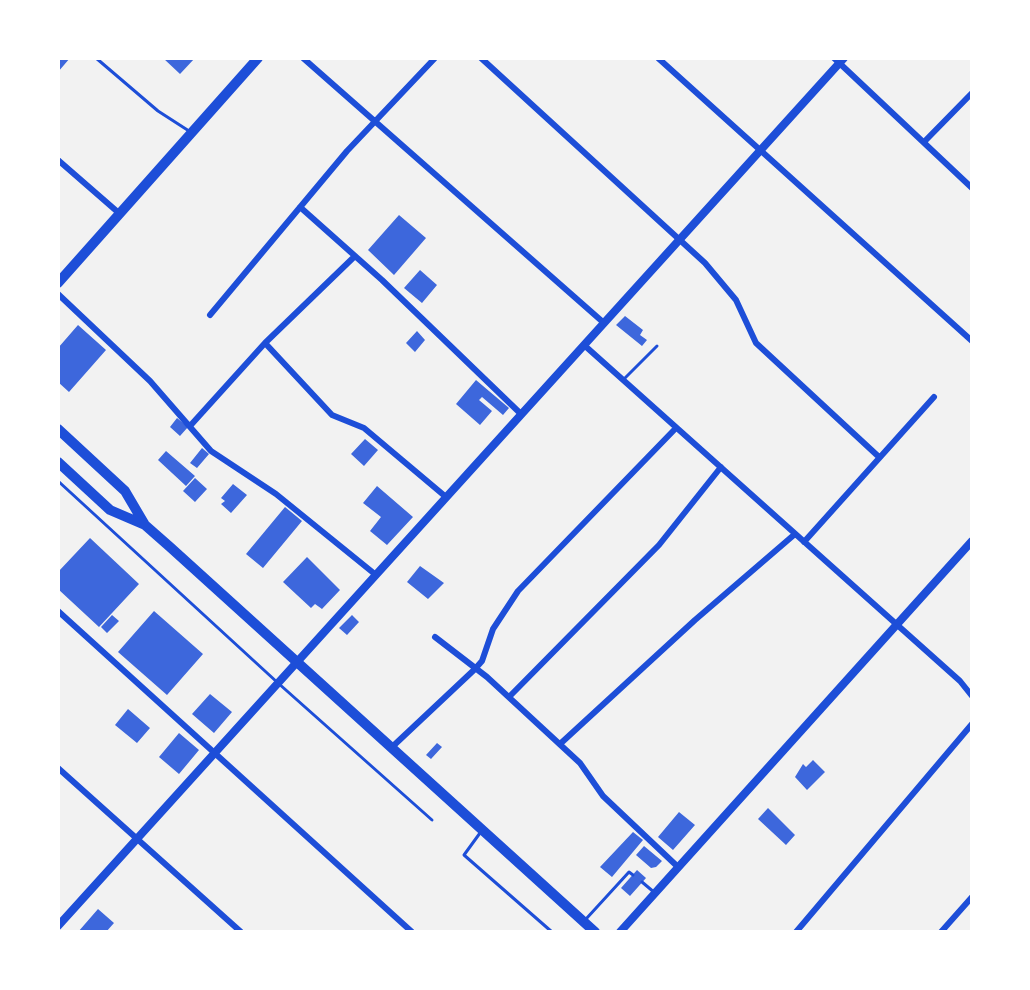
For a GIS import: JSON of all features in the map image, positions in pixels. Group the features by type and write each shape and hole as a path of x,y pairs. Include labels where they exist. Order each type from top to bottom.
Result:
{"main road":[{"path":"58,283 258,58"},
{"path":"58,429 125,491 145,525 595,932"},
{"path":"58,462 110,510 145,525"}],"street":[{"path":"303,58 604,323"},
{"path":"210,315 347,151 435,58"},
{"path":"481,58 705,263 736,300 756,343 879,457"},
{"path":"658,58 972,341"},
{"path":"58,926 839,60 972,188"},
{"path":"924,142 972,93"},
{"path":"58,160 120,214"},
{"path":"300,207 521,414"},
{"path":"190,426 265,343 355,256"},
{"path":"58,294 150,381 211,451 265,485 376,575"},
{"path":"265,343 332,415 364,428 446,497"},
{"path":"584,345 960,681 972,696"},
{"path":"804,542 934,397"},
{"path":"391,748 482,661 493,629 526,581 676,428"},
{"path":"509,697 659,545 721,467"},
{"path":"560,744 695,620 795,534"},
{"path":"620,932 972,541"},
{"path":"58,611 412,932"},
{"path":"435,637 509,697 560,744 580,763 603,796 678,867"},
{"path":"796,932 972,724"},
{"path":"58,768 241,932"},
{"path":"941,932 972,897"}],"lane":[{"path":"96,58 158,111 192,133"},
{"path":"623,380 657,346"},
{"path":"58,481 432,820"},
{"path":"482,830 464,855 552,932"},
{"path":"584,922 629,872 633,875"},
{"path":"642,882 655,893"}],"building":[{"path":"58,58 70,58 58,72"},
{"path":"163,58 195,58 180,74"},
{"path":"399,215 426,238 394,275 368,250"},
{"path":"420,270 437,285 422,303 404,288"},
{"path":"625,316 643,330 640,335 647,340 642,346 616,325"},
{"path":"78,325 106,350 69,392 58,382 58,348"},
{"path":"417,331 425,340 415,352 406,343"},
{"path":"476,380 509,408 503,415 482,397 479,400 492,411 480,425 456,404"},
{"path":"177,418 188,427 180,436 170,427"},
{"path":"365,439 378,450 364,466 351,454"},
{"path":"202,448 209,454 197,468 190,463"},
{"path":"166,451 195,476 186,486 158,460"},
{"path":"195,478 207,489 195,502 183,491"},
{"path":"233,484 247,495 231,513 221,504 225,501 221,498"},
{"path":"377,486 413,517 387,545 370,531 381,517 363,503"},
{"path":"285,507 302,521 263,568 246,554"},
{"path":"90,538 139,584 99,627 58,589 58,572"},
{"path":"307,557 340,590 322,609 315,604 311,608 283,582"},
{"path":"420,566 444,583 428,599 407,582"},
{"path":"154,611 203,654 167,695 118,652"},
{"path":"112,615 119,621 107,633 101,627"},
{"path":"352,615 359,622 347,635 339,628"},
{"path":"210,694 232,712 214,733 192,714"},
{"path":"128,709 150,728 137,743 115,725"},
{"path":"179,733 199,750 179,774 159,757"},
{"path":"437,743 442,747 431,759 426,755"},
{"path":"813,760 825,772 807,790 795,777 803,764 806,767"},
{"path":"768,808 795,835 786,845 758,819"},
{"path":"679,812 695,825 673,850 658,837"},
{"path":"633,832 643,840 612,877 600,867"},
{"path":"644,846 662,861 656,867 651,868 636,855"},
{"path":"637,870 646,878 630,896 621,888"},
{"path":"98,909 114,923 106,932 78,932"}]}
